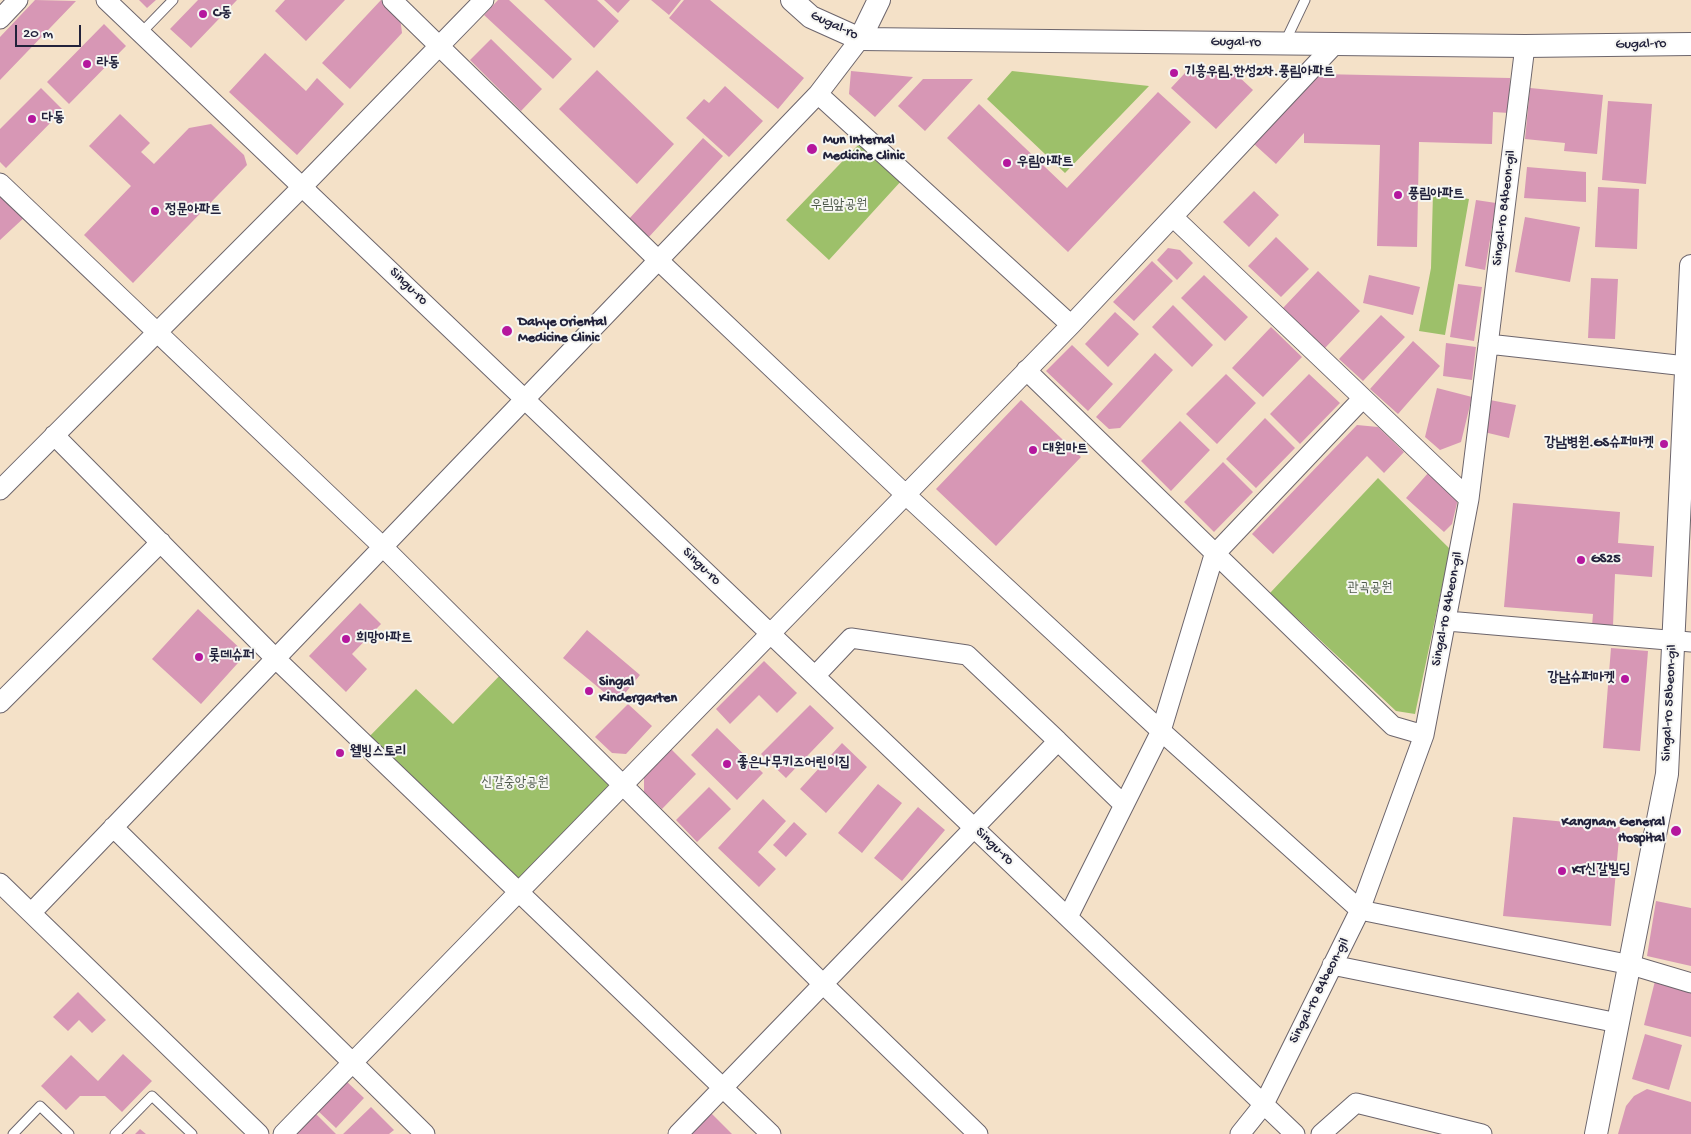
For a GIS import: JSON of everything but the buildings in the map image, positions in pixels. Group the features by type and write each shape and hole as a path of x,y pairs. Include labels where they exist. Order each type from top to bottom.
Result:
{"street":[{"path":"0,19 18,0"},
{"name":"Singu-ro","path":"106,0 1295,1134"},
{"path":"392,0 658,260 906,494 1161,731 1360,910 1631,965 1691,983"},
{"path":"0,490 302,187 484,0"},
{"name":"Gugal-ro","path":"792,0 811,17 860,39 1525,46 1691,44"},
{"path":"31,913 818,94 860,39 879,0"},
{"path":"283,1134 519,894 1071,325 1335,44"},
{"name":"Singal-ro 84beon-gil","path":"1240,1134 1264,1104 1360,910 1424,735 1469,499 1525,46"},
{"path":"818,94 1071,325"},
{"path":"0,183 382,547 823,984 978,1134"},
{"path":"1172,217 1469,499"},
{"name":"Singal-ro 58beon-gil","path":"1596,1134 1631,965 1667,774 1682,642 1686,366 1691,266"},
{"path":"1488,344 1686,366"},
{"path":"1026,370 1214,555 1393,726 1424,735"},
{"path":"1068,917 1161,731 1214,555 1363,398"},
{"path":"54,435 276,658 770,1134"},
{"path":"0,703 161,542"},
{"path":"1447,621 1682,642"},
{"path":"815,676 851,638 967,655 1124,804"},
{"path":"678,1134 1058,741"},
{"path":"114,827 425,1134"},
{"path":"0,883 259,1134"},
{"path":"1332,966 1618,1023"},
{"path":"1321,1134 1356,1103 1482,1134"}],"lane":[{"path":"141,33 173,0"},
{"path":"1284,44 1305,0"},
{"path":"115,1134 152,1096 192,1134"},
{"path":"13,1134 40,1106 69,1134"}],"green space":[{"path":"1012,71 1149,86 1065,173 987,99"},
{"name":"우림앞공원","path":"861,142 902,180 829,260 786,220"},
{"path":"1433,193 1469,199 1445,335 1419,331 1431,268"},
{"name":"관곡공원","path":"1378,478 1450,549 1415,714 1396,711 1270,593"},
{"name":"신갈중앙공원","path":"506,669 624,785 519,893 364,742 416,689 453,724"}],"place":[{"name":"C동","path":"203,14"},
{"name":"라동","path":"87,64"},
{"name":"기흥우림.한성2차.풍림아파트","path":"1174,73"},
{"name":"다동","path":"32,119"},
{"name":"Mun Internal Medicine Clinic","path":"812,149"},
{"name":"우림아파트","path":"1007,163"},
{"name":"풍림아파트","path":"1398,195"},
{"name":"정문아파트","path":"155,211"},
{"name":"Dahye Oriental Medicine Clinic","path":"507,331"},
{"name":"강남병원.GS슈퍼마켓","path":"1664,444"},
{"name":"대원마트","path":"1033,450"},
{"name":"GS25","path":"1581,560"},
{"name":"희망아파트","path":"346,639"},
{"name":"롯데슈퍼","path":"199,657"},
{"name":"강남슈퍼마켓","path":"1625,679"},
{"name":"Singal Kindergarten","path":"589,691"},
{"name":"웰빙스토리","path":"340,753"},
{"name":"좋은나무키즈어린이집","path":"727,764"},
{"name":"Kangnam General Hospital","path":"1676,831"},
{"name":"KT신갈빌딩","path":"1562,871"}]}
